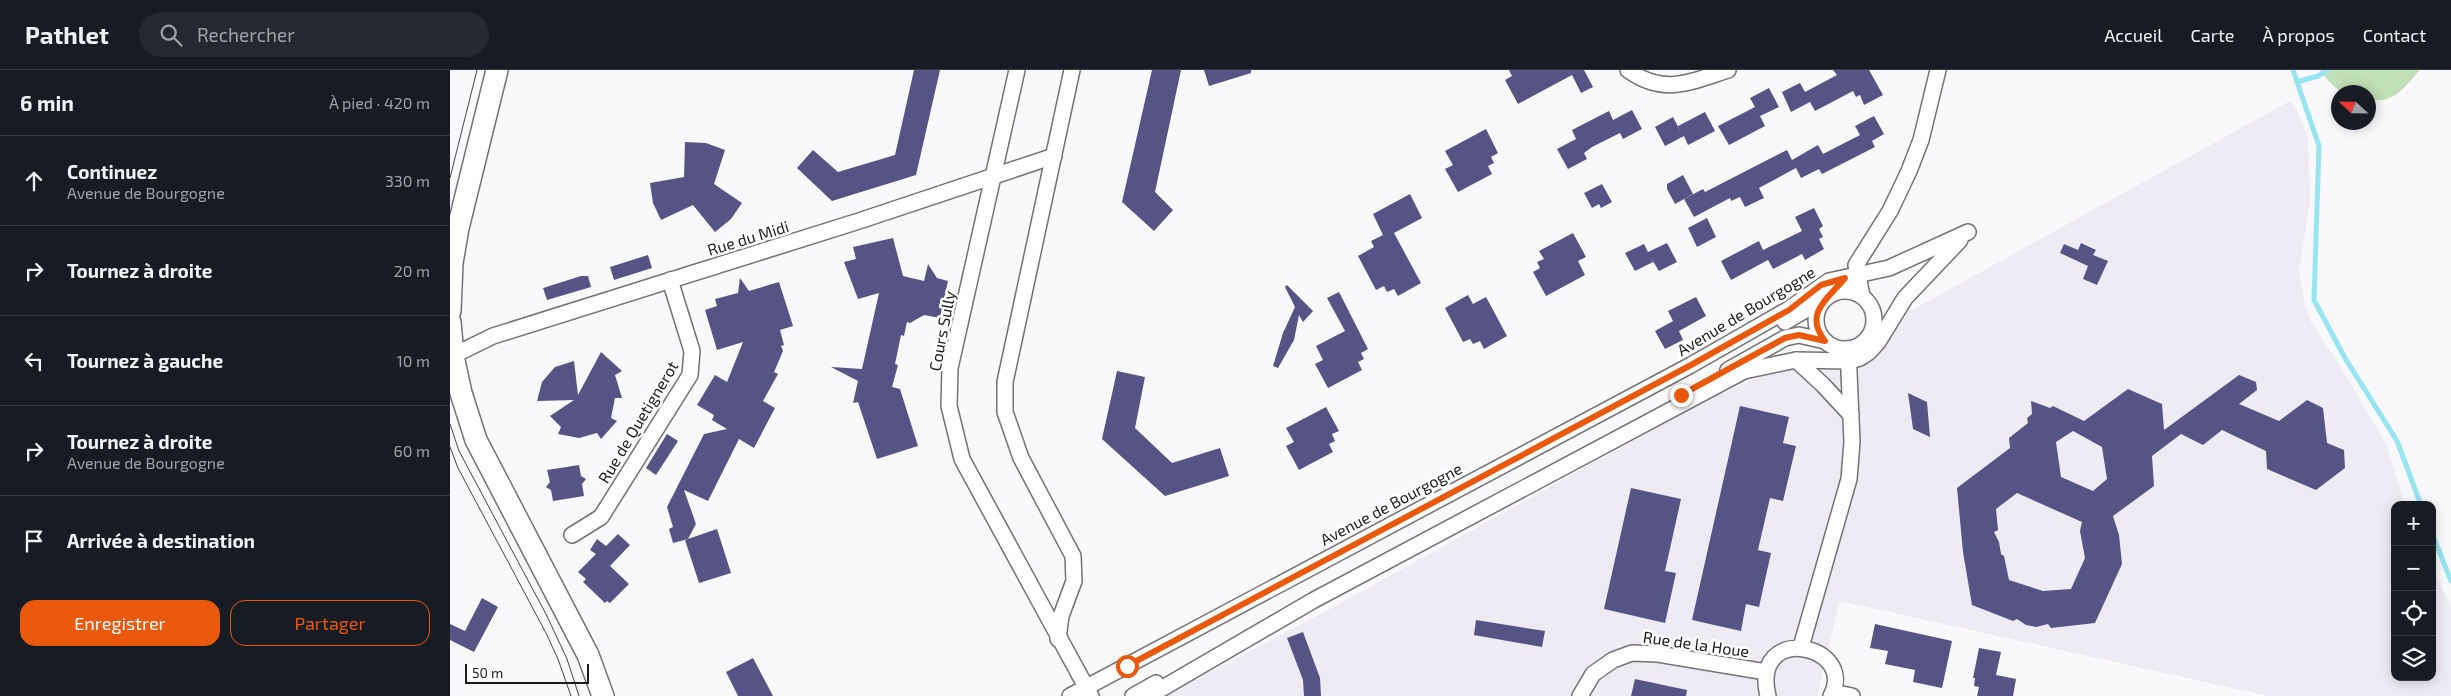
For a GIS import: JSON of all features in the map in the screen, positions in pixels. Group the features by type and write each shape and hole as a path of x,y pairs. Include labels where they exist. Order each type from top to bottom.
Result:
{"main road":[{"path":"450,311 452,264 458,228 497,70"},
{"path":"450,322 452,356 476,440 588,655 603,696"}],"street":[{"name":"Cours Sully","path":"1017,70 950,368 949,406 962,459 1018,559 1058,639 1089,694"},
{"path":"1058,639 1061,616 1074,581 1073,556 1022,458 1005,412 1005,382 1026,276 1072,70"},
{"path":"1628,70 1650,82 1677,86 1728,70"},
{"path":"1825,341 1816,325 1819,307 1853,273 1890,211 1910,171 1921,140 1938,70"},
{"name":"Rue du Midi","path":"452,356 493,336 993,178 1054,156"},
{"name":"Avenue de Bourgogne","path":"1089,694 1691,365 1789,310 1821,285 1853,273 1888,268 1968,232 1934,265 1905,298 1878,342 1869,352 1796,360 1744,371 1314,600 1149,696"},
{"path":"1802,647 1849,480 1852,442 1849,355 1866,340 1874,323 1869,304 1862,296 1853,273"},
{"name":"Rue de Quetignerot","path":"572,536 601,518 690,375 692,351 670,280"},
{"path":"1828,297 1848,291 1862,296"},
{"name":"Avenue de Bourgogne","path":"1070,696 1089,694 1622,412 1828,297"},
{"path":"1133,696 1344,574 1785,338 1799,335 1825,341 1849,355"},
{"path":"1796,360 1851,415"},
{"path":"1768,696 1765,684 1766,672 1771,662 1790,648 1802,647 1814,650 1824,657 1833,673 1832,694 1852,696"},
{"name":"Rue de la Houe","path":"1580,696 1593,674 1612,660 1632,653 1658,654 1766,672"}],"shaded area":[{"path":"2290,101 2297,110 2308,138 2310,201 2299,270 2305,306 2311,322 2344,372 2387,446 2404,501 2391,501 2391,681 2436,681 2436,576 2451,608 2451,696 2268,696 1840,601 1817,696 1165,696 1339,604 1707,400 1914,309"}],"green space":[{"path":"2320,70 2420,70 2398,93 2385,99 2376,100 2376,85 2331,84"}],"building":[{"path":"914,70 940,70 916,175 832,201 797,168 813,150 838,172 895,155"},
{"path":"1152,70 1181,70 1155,192 1173,210 1154,231 1122,202"},
{"path":"1204,70 1251,70 1251,73 1209,86"},
{"path":"1509,70 1584,70 1593,87 1581,93 1572,75 1518,104 1505,80 1512,76"},
{"path":"1833,70 1869,70 1883,95 1864,105 1860,95 1856,97 1853,91 1815,111 1810,102 1791,112 1782,92 1800,83 1805,92 1837,75"},
{"path":"1769,88 1779,107 1760,116 1765,126 1729,145 1718,126 1755,107 1750,98"},
{"path":"1632,110 1642,129 1623,139 1620,133 1592,147 1584,153 1587,159 1568,169 1557,149 1576,139 1572,130 1609,111 1613,120"},
{"path":"1705,112 1715,131 1688,145 1684,136 1665,146 1655,127 1673,117 1682,134 1678,126"},
{"path":"1874,116 1884,134 1872,141 1875,147 1822,174 1819,169 1801,178 1796,168 1759,188 1764,198 1745,207 1740,197 1731,201 1730,198 1694,217 1684,199 1703,189 1705,192 1787,150 1792,160 1818,145 1823,154 1860,135 1855,126"},
{"path":"1486,129 1498,153 1491,157 1494,163 1488,166 1492,174 1458,192 1445,169 1453,165 1445,151"},
{"path":"685,142 706,143 725,150 714,184 742,203 731,219 715,232 693,205 661,220 653,203 650,183 684,177"},
{"path":"1683,175 1693,194 1675,204 1667,189 1667,184"},
{"path":"1602,184 1612,202 1601,208 1599,204 1592,208 1584,193"},
{"path":"1410,194 1422,218 1394,233 1421,283 1398,296 1394,289 1387,292 1384,286 1376,290 1358,256 1374,247 1371,241 1383,235 1373,214"},
{"path":"1814,208 1823,226 1819,229 1823,237 1819,239 1824,249 1805,260 1802,254 1773,269 1767,258 1768,260 1731,280 1721,261 1759,241 1763,250 1802,231 1795,217"},
{"path":"1707,218 1716,237 1697,247 1688,228"},
{"path":"1573,233 1586,257 1578,261 1585,275 1546,296 1533,272 1540,268 1537,262 1544,259 1539,251"},
{"path":"893,238 903,276 924,281 928,264 937,278 948,281 940,318 924,315 910,323 907,322 904,336 901,335 895,364 898,365 892,387 900,389 918,446 877,459 858,402 853,403 858,381 831,367 862,369 879,293 858,299 844,262 856,259 853,247"},
{"path":"1667,243 1677,262 1659,271 1651,258 1653,262 1635,271 1625,253 1644,244 1648,252"},
{"path":"2081,243 2096,250 2093,255 2108,261 2097,285 2083,279 2088,266 2060,253 2064,244 2078,250"},
{"path":"648,255 652,268 614,280 610,267"},
{"path":"581,276 588,276 591,287 547,300 543,288"},
{"path":"740,278 749,291 779,282 793,326 780,330 784,345 781,346 783,351 774,372 778,374 763,401 775,408 754,448 739,439 708,501 684,490 696,524 688,539 673,543 669,529 673,527 667,507 704,434 727,429 712,420 714,415 697,405 715,375 727,382 743,342 717,350 705,310 717,306 715,299 738,293"},
{"path":"1287,285 1313,311 1303,322 1299,315 1294,340 1278,368 1273,366 1283,333 1295,307 1285,287"},
{"path":"1339,292 1368,349 1361,353 1364,359 1358,362 1362,370 1328,388 1315,364 1323,360 1316,346 1345,331 1327,298"},
{"path":"1468,295 1473,304 1486,297 1507,336 1484,349 1480,341 1473,344 1470,339 1463,342 1445,308"},
{"path":"1696,297 1706,316 1679,331 1683,340 1665,349 1655,331 1673,321 1668,311"},
{"path":"601,352 622,371 615,375 622,398 615,398 611,418 617,421 601,439 597,433 579,438 558,434 561,427 550,416 574,400 537,401 542,382 555,367 574,361 578,395"},
{"path":"1117,371 1145,377 1135,428 1172,463 1220,448 1229,476 1165,496 1102,439"},
{"path":"2239,375 2256,382 2257,390 2239,404 2279,421 2307,400 2323,408 2327,443 2344,450 2345,468 2316,490 2267,469 2266,451 2222,430 2203,445 2181,434 2152,456 2154,486 2113,516 2119,535 2122,564 2095,623 2051,628 2048,624 2036,627 2026,625 2017,619 2013,621 1972,605 1963,552 1957,488 2010,448 2009,438 2028,423 2027,418 2032,414 2031,401 2050,408 2053,406 2084,421 2128,389 2162,404 2164,430","holes":["2073,431 2102,447 2107,479 2093,491 2061,477 2056,442","2017,493 2082,522 2080,531 2085,558 2071,589 2043,591 2009,580 2004,556 2001,554 1999,542 1994,532 1998,530 1996,509"]},
{"path":"1908,393 1927,402 1930,437 1913,429"},
{"path":"1740,406 1789,417 1783,443 1796,446 1783,501 1770,498 1758,550 1771,553 1759,607 1746,604 1741,631 1692,620"},
{"path":"1326,407 1339,431 1332,434 1335,441 1329,444 1333,452 1299,470 1286,446 1294,442 1286,428"},
{"path":"667,434 678,441 656,475 646,468"},
{"path":"579,465 581,476 586,479 582,484 584,496 553,501 551,490 546,487 550,482 547,470"},
{"path":"1631,488 1681,499 1665,571 1676,573 1665,623 1604,609"},
{"path":"717,529 731,573 699,583 685,540"},
{"path":"618,534 630,545 610,566 629,584 610,603 607,601 605,603 583,582 586,579 578,572 596,554 590,550 597,539 606,546"},
{"path":"482,598 498,607 474,652 450,640 450,624 465,631"},
{"path":"1476,620 1545,631 1542,647 1474,635"},
{"path":"1875,624 1952,641 1942,688 1913,682 1915,670 1885,664 1888,651 1870,648"},
{"path":"1303,632 1320,678 1321,696 1304,696 1303,680 1287,638"},
{"path":"1979,648 2001,652 1996,675 2016,679 2013,696 1977,696 1979,687 1974,686 1975,678 1973,678"},
{"path":"753,658 773,696 738,696 726,672"},
{"path":"1635,679 1687,690 1686,696 1631,696"}],"waterway":[{"path":"2293,70 2319,146 2314,300 2345,358 2397,441 2420,501"},
{"path":"2297,82 2318,76 2328,70"},
{"path":"2436,543 2451,581"}],"tram line":[{"path":"450,178 477,70"},
{"path":"450,424 459,451 547,616 567,659 579,696"},
{"path":"450,447 458,468 546,633 558,659 571,696"}],"route":[{"path":"1127,666 1691,365 1789,310 1821,285 1829,281 1845,278 1832,294 1824,300 1816,316 1819,334 1825,341 1799,335 1785,338 1681,395"}]}
